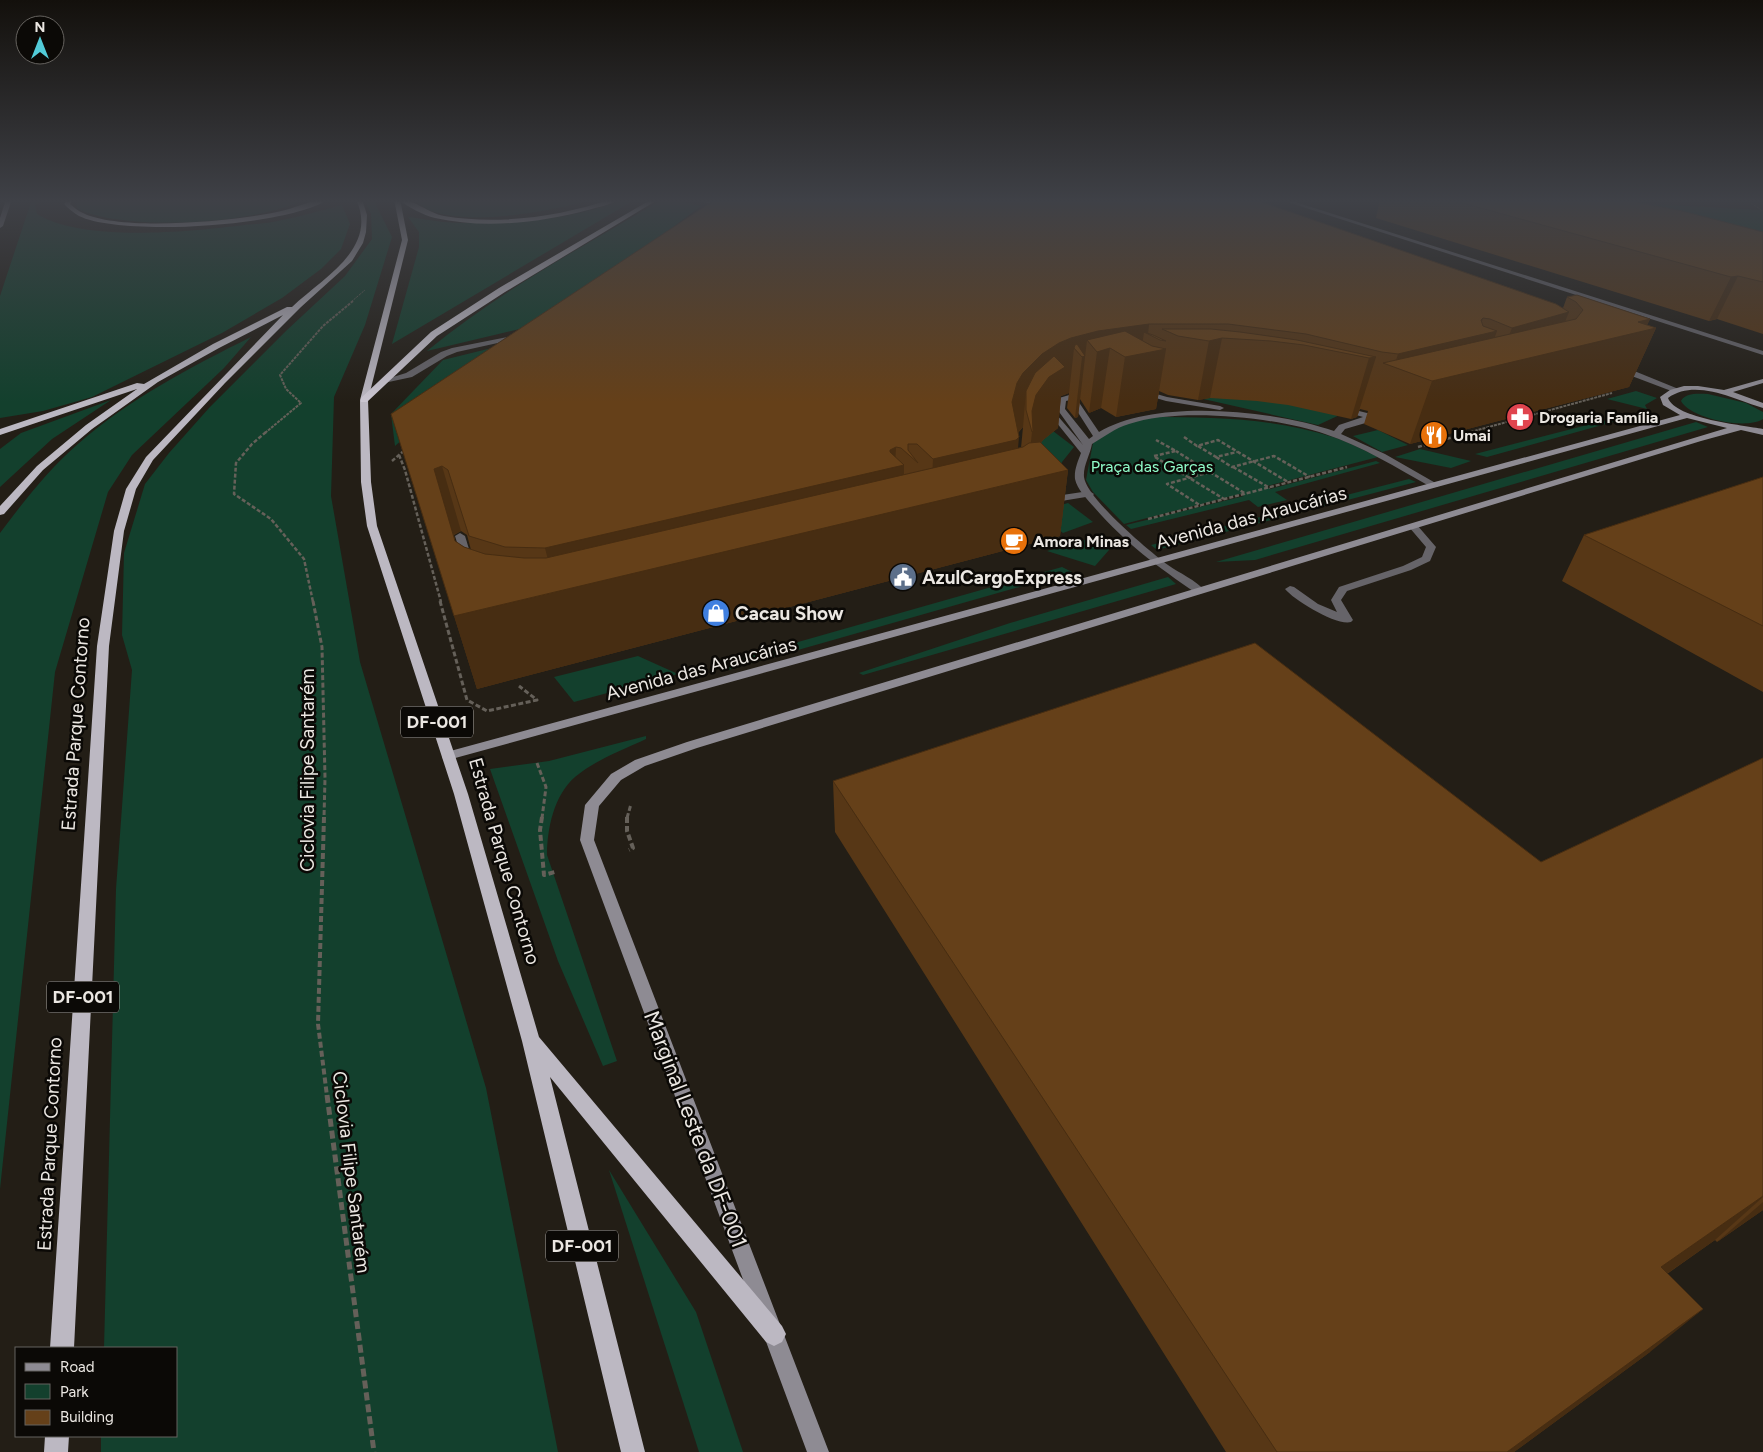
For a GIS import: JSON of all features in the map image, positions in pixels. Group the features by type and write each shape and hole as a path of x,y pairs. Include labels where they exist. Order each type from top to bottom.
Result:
{"highway":[{"name":"Estrada Parque Contorno","path":"62,1347 103,646 119,531 131,489 149,458 298,305 342,267"},
{"name":"Estrada Parque Contorno","path":"398,267 364,400 366,482 372,526 461,794 531,1041 633,1452"},
{"path":"364,400 434,334 541,267"},
{"path":"0,512 40,468 88,427 155,380 216,346 298,305"},
{"path":"0,432 155,380"},
{"path":"531,1041 774,1334"},
{"path":"56,1452 57,1437"}],"main road":[{"path":"1724,392 1763,380"},
{"path":"1763,406 1724,392 1690,389 1677,390 1668,393 1664,397 1666,403 1687,416 1763,432"},
{"name":"Avenida das Araucárias","path":"448,756 1687,416"},
{"path":"1200,591 1741,427 1763,426"},
{"name":"Marginal Leste da DF-001","path":"818,1452 587,840 592,805 616,777 640,763 1200,591"}],"street":[{"path":"1493,267 1763,353"},
{"path":"384,380 409,375 444,354 455,350 528,335"},
{"path":"1607,364 1677,390"},
{"path":"1188,403 1186,397 1158,387 1137,384 1142,391 1166,399 1188,403 1299,422 1304,427"},
{"path":"1035,419 1062,400 1094,390"},
{"path":"1072,397 1098,437"},
{"path":"1062,400 1061,409 1087,448"},
{"path":"1330,405 1371,417"},
{"path":"1158,406 1304,427 1335,435 1382,457 1434,485"},
{"path":"1051,408 1052,414 1087,448"},
{"path":"1200,591 1156,561 1118,527 1080,482 1081,466 1087,448 1098,437 1114,427 1141,419 1184,414 1232,416"},
{"path":"1335,435 1342,427 1371,417 1389,414"},
{"path":"1043,501 1089,494"},
{"path":"1290,589 1314,606 1347,620 1336,600 1343,589 1407,568 1426,559 1432,547 1414,527"},
{"path":"460,536 471,572"}],"path":[{"name":"Ciclovia Filipe Santarém","path":"370,285 323,326 280,375 286,389 301,402 252,444 236,463 234,494 271,519 304,559 322,647 326,778 318,1024 374,1452"},
{"path":"1118,527 1289,483 1653,381"},
{"path":"1218,440 1289,483"},
{"path":"1197,446 1270,488"},
{"path":"366,482 406,449"},
{"path":"1176,451 1246,494"},
{"path":"1216,457 1237,452"},
{"path":"399,455 405,470 467,700 488,711 537,700 520,686"},
{"path":"1154,456 1225,500"},
{"path":"1232,467 1274,456 1310,477"},
{"path":"1173,468 1195,462"},
{"path":"1201,506 1167,484 1210,472"},
{"path":"537,763 546,788 540,830 544,875 555,872"},
{"path":"628,850 633,848 628,838 625,821 631,803 636,797"}],"green space":[{"path":"10,267 323,267 282,298 222,333 92,397 43,411 0,418 0,296"},
{"path":"352,267 383,267 365,325 334,397 331,496 360,662 486,1088 558,1452 101,1452 101,1437 178,1437 178,1347 104,1347 116,889 132,670 122,635 124,553 145,484 169,453 209,408 287,330 345,276"},
{"path":"413,267 522,267 392,344"},
{"path":"548,267 620,267 545,323 427,351 512,289"},
{"path":"251,337 224,368 132,455 108,492 55,672 0,1189 0,533 46,475 78,444 98,428 139,398"},
{"path":"512,343 395,446 391,414 443,360"},
{"path":"1188,386 1344,413 1318,425 1190,396"},
{"path":"1636,391 1657,398 1645,405 1647,409 1607,399"},
{"path":"1708,394 1746,403 1763,412 1763,419 1745,423 1720,421 1696,413 1681,401 1689,395"},
{"path":"111,400 52,439 0,487 0,449 21,433"},
{"path":"1630,414 1638,415 1487,457 1475,454"},
{"name":"Praça das Garças","path":"1151,417 1220,418 1288,426 1333,437 1378,457 1267,486 1270,489 1376,461 1380,463 1275,492 1287,500 1258,507 1249,500 1131,529 1126,525 1244,496 1240,494 1124,524 1093,492 1086,480 1093,443 1124,423"},
{"path":"1696,422 1708,427 1255,560 1216,562"},
{"path":"1378,430 1408,445 1382,452 1353,436"},
{"path":"1053,431 1074,447 1062,462 1059,474 1026,441"},
{"path":"1420,449 1471,461 1451,468 1395,457"},
{"path":"1409,479 1416,482 1157,550 1151,545"},
{"path":"1068,503 1093,522 1063,533 1037,512"},
{"path":"1104,534 1109,550 1095,566 1047,551"},
{"path":"1062,567 1072,572 724,671 714,666"},
{"path":"1168,577 1176,584 863,675 859,673 1010,623"},
{"path":"638,656 678,674 574,702 554,677"},
{"path":"646,736 646,739 600,760 568,784 553,813 548,834 547,855 617,1061 603,1066 558,961 490,769 549,761"},
{"path":"609,1170 696,1312 743,1452 699,1452"}],"building":[{"path":"614,267 1449,267 1556,304 1569,312 1512,328 1483,318 1481,320 1483,326 1497,331 1398,354 1306,334 1228,324 1149,324 1098,331 1059,343 1042,354 1023,373 1017,383 1012,402 1019,437 1016,440 933,459 917,444 908,444 908,450 918,463 901,448 896,447 890,450 890,452 904,465 545,548 505,547 469,536 448,470 442,466 434,469 455,541 464,547 485,554 524,558 546,558 1023,447 1029,443 1040,442 1068,470 454,616 391,414"},
{"path":"1694,267 1763,267 1763,282 1738,276 1731,277"},
{"path":"1577,295 1650,319 1638,322 1656,328 1432,381 1383,363 1576,319 1583,310 1576,302 1567,297"},
{"path":"1162,329 1211,329 1240,332 1297,340 1376,357 1369,358 1304,345 1271,341 1222,338 1209,341 1178,336"},
{"path":"1125,331 1152,346 1166,349 1125,357 1110,348 1097,352 1087,340"},
{"path":"1144,332 1153,335 1166,341 1160,340"},
{"path":"1077,344 1085,356 1082,357 1074,348"},
{"path":"1054,356 1065,367 1049,377 1036,395 1032,411 1032,432 1026,410 1026,391 1035,373"},
{"path":"1763,477 1763,626 1584,535"},
{"path":"1255,643 1541,862 1763,758 1763,1196 1661,1267 1703,1309 1507,1452 1277,1452 833,781"}],"place":[{"name":"Drogaria Família","path":"1520,417"},
{"name":"Umai","path":"1434,435"},
{"name":"Amora Minas","path":"1014,541"},
{"name":"AzulCargoExpress","path":"903,577"},
{"name":"Cacau Show","path":"716,613"}]}
